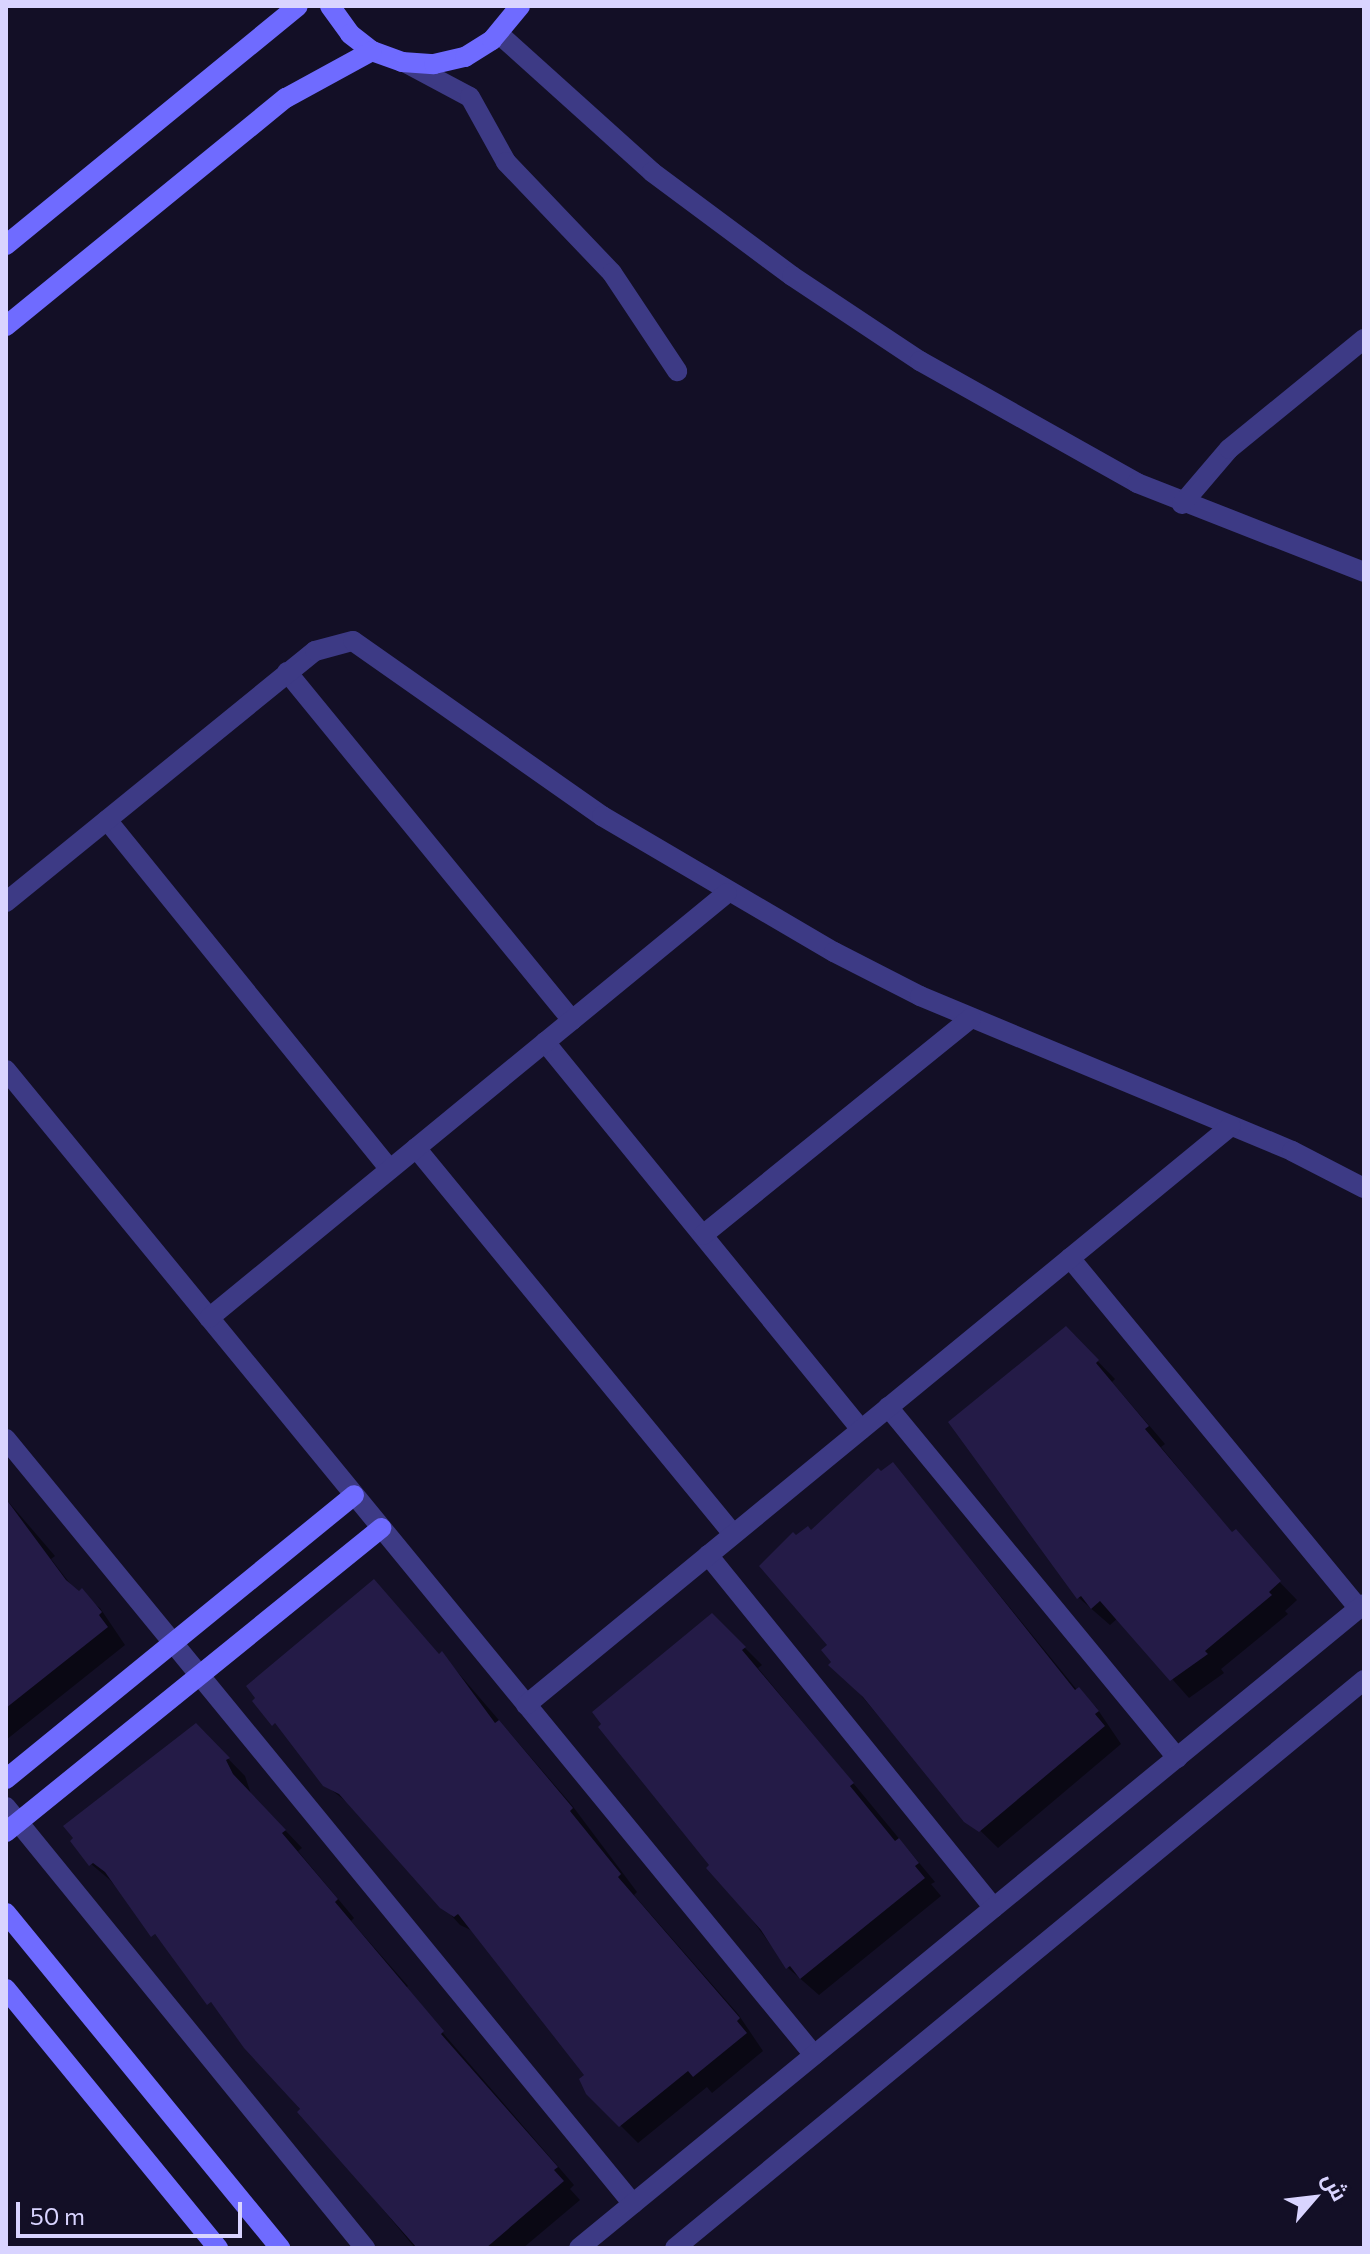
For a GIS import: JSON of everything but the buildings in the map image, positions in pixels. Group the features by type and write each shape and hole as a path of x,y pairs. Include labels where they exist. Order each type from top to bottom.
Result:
{"street":[{"path":"6,245 298,6"},
{"path":"330,6 350,34 372,51 402,62 470,97 506,162 612,273 677,371"},
{"path":"402,62 434,64 465,57 499,34 520,6"},
{"path":"499,34 652,172 792,276 920,361 1182,504 1364,572"},
{"path":"6,326 286,98 372,51"},
{"path":"1182,504 1229,449 1364,339"},
{"path":"6,902 287,672 330,643 353,641 366,647 515,758 727,893 834,952 971,1018 1231,1126 1364,1188"},
{"path":"287,672 572,1020"},
{"path":"107,820 390,1169"},
{"path":"209,1318 727,893"},
{"path":"703,1235 971,1018"},
{"path":"545,1042 861,1429"},
{"path":"6,1070 814,2055"},
{"path":"526,1705 1231,1126"},
{"path":"416,1148 733,1534"},
{"path":"579,2248 1362,1606 1070,1258"},
{"path":"888,1407 1177,1758"},
{"path":"6,1439 633,2204"},
{"path":"6,1779 354,1495"},
{"path":"365,2248 10,1820 199,1675 381,1528"},
{"path":"708,1555 994,1908"},
{"path":"675,2248 1364,1680"},
{"path":"6,1913 280,2248"},
{"path":"6,1989 218,2248"}]}
